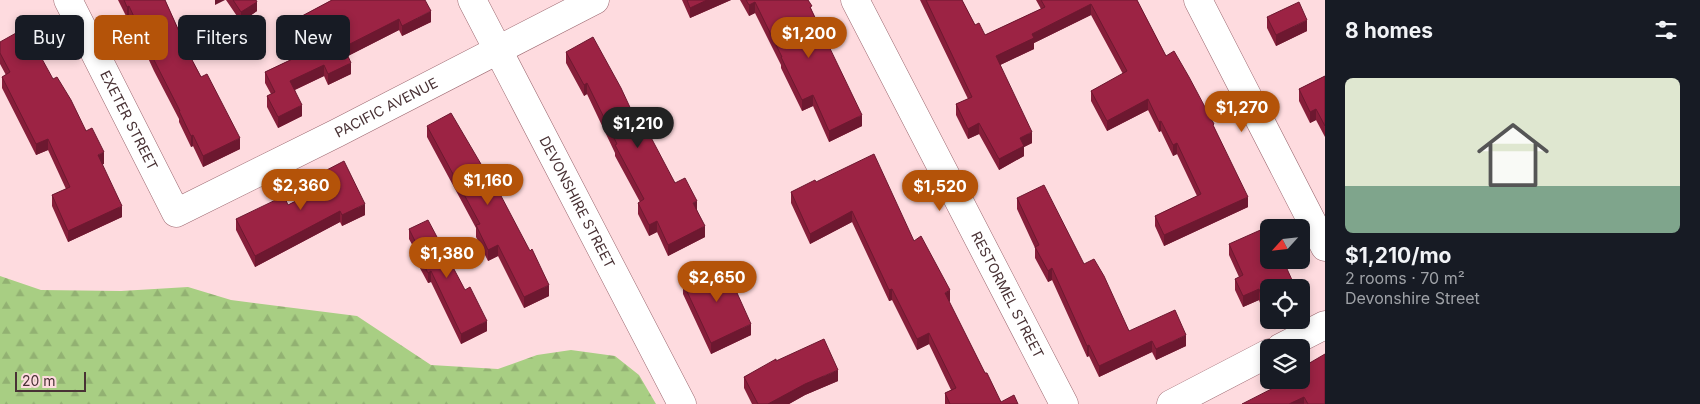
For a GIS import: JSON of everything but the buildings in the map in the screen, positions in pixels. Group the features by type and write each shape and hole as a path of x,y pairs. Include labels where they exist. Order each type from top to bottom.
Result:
{"street":[{"name":"EXETER STREET","path":"68,0 176,213"},
{"name":"DEVONSHIRE STREET","path":"472,0 682,404"},
{"name":"PACIFIC AVENUE","path":"176,213 337,134 595,0"},
{"name":"RESTORMEL STREET","path":"855,0 1064,404"},
{"path":"1198,0 1325,247"},
{"path":"1298,339 1325,325"},
{"path":"1171,404 1260,358"}],"green space":[{"path":"0,276 41,290 121,291 188,287 231,300 357,316 431,365 498,369 537,355 571,350 615,356 639,375 656,404 0,404"}]}
